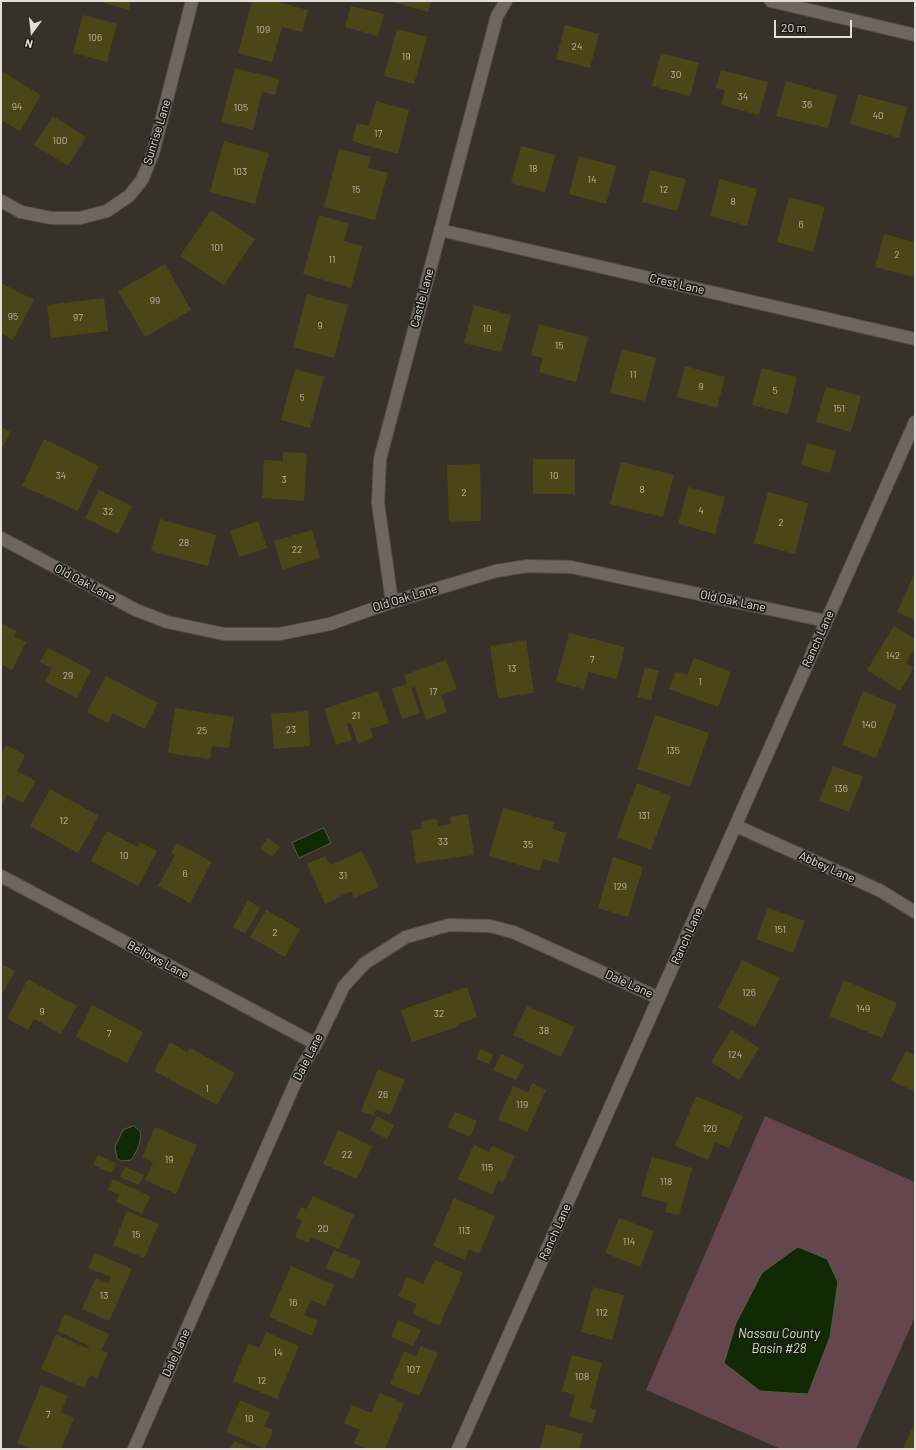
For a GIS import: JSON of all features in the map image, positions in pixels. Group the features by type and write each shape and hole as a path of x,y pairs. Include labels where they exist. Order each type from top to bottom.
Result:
{"street":[{"name":"Sunrise Lane","path":"1,201 21,212 51,218 80,218 107,211 129,196 142,180 153,153 192,1"},
{"name":"Castle Lane","path":"392,602 378,503 380,459 497,16 506,1"},
{"path":"771,1 915,34"},
{"name":"Crest Lane","path":"440,230 915,338"},
{"name":"Ranch Lane","path":"458,1449 915,422"},
{"name":"Old Oak Lane","path":"1,538 136,610 167,622 224,634 279,634 330,624 392,602 496,571 527,566 571,567 826,621"},
{"name":"Abbey Lane","path":"736,826 879,890 915,912"},
{"name":"Bellows Lane","path":"1,876 316,1044"},
{"name":"Dale Lane","path":"134,1449 303,1066 316,1044 344,986 365,963 406,937 449,925 490,926 512,932 659,998"}],"shaded area":[{"path":"765,1116 915,1182 915,1317 856,1449 781,1449 646,1390"}],"water":[{"path":"324,828 331,843 299,858 292,843"},
{"path":"134,1126 140,1131 138,1146 131,1160 121,1161 117,1158 115,1147 123,1130"},
{"name":"Nassau County Basin #28","path":"798,1247 827,1259 838,1282 830,1337 808,1394 760,1391 724,1363 736,1323 762,1273"}],"building":[{"path":"98,1 131,1 129,10"},
{"path":"252,1 274,1 308,10 302,32 282,27 272,62 238,53"},
{"path":"388,1 431,1 428,12"},
{"path":"351,6 384,14 378,36 345,27"},
{"path":"83,15 117,24 107,62 73,53"},
{"path":"565,25 599,34 590,68 556,59"},
{"path":"397,29 427,37 414,84 384,76"},
{"path":"661,53 699,63 690,96 652,86"},
{"path":"235,68 279,79 275,95 262,92 253,130 221,122"},
{"path":"721,70 768,82 759,115 721,105 725,90 716,88"},
{"path":"1,71 41,95 20,131 1,120"},
{"path":"786,81 837,95 828,128 776,116"},
{"path":"858,94 907,107 899,138 850,124"},
{"path":"376,101 409,110 398,154 352,141 357,123 369,126"},
{"path":"53,116 86,137 68,166 34,145"},
{"path":"224,141 269,153 255,204 210,192"},
{"path":"521,146 555,155 545,192 511,183"},
{"path":"339,149 371,157 368,168 388,173 375,220 324,207"},
{"path":"579,156 616,166 606,204 569,194"},
{"path":"650,170 686,179 678,211 642,202"},
{"path":"720,179 757,189 747,226 710,216"},
{"path":"789,197 825,207 813,252 777,242"},
{"path":"211,210 255,239 224,285 180,256"},
{"path":"319,215 349,224 344,241 362,246 351,288 303,274"},
{"path":"884,234 915,242 915,269 913,277 875,267"},
{"path":"165,264 191,310 145,337 118,291"},
{"path":"1,283 34,300 13,340 1,333"},
{"path":"307,294 348,305 334,358 293,347"},
{"path":"104,298 108,331 51,338 47,305"},
{"path":"474,305 511,315 501,352 464,343"},
{"path":"539,324 588,337 576,382 539,372 543,358 531,355"},
{"path":"622,349 656,358 645,401 610,393"},
{"path":"685,366 725,377 717,408 677,397"},
{"path":"762,368 797,377 788,414 752,405"},
{"path":"295,369 324,377 310,428 281,420"},
{"path":"826,387 861,396 851,432 816,422"},
{"path":"1,427 11,432 1,449"},
{"path":"44,439 99,466 78,511 22,486"},
{"path":"807,443 836,451 830,473 801,465"},
{"path":"283,452 307,453 304,501 262,498 264,460 283,461"},
{"path":"533,459 575,459 575,494 533,494"},
{"path":"621,462 674,475 663,517 610,504"},
{"path":"480,464 481,521 449,522 447,465"},
{"path":"688,487 725,497 715,534 678,524"},
{"path":"99,490 132,506 118,534 85,518"},
{"path":"768,492 808,503 795,554 754,543"},
{"path":"160,519 216,535 208,566 151,551"},
{"path":"258,521 267,548 239,557 230,531"},
{"path":"312,530 320,558 282,570 274,541"},
{"path":"915,573 915,620 897,612"},
{"path":"1,623 17,631 14,636 26,642 12,670 1,664"},
{"path":"894,626 915,639 915,648 906,663 914,668 900,691 867,670"},
{"path":"569,633 625,647 617,679 588,672 584,689 556,682"},
{"path":"526,640 534,693 498,698 490,646"},
{"path":"48,648 91,670 77,698 45,682 52,668 40,662"},
{"path":"694,658 731,672 718,707 669,689 676,672 687,675"},
{"path":"446,660 457,689 441,695 447,712 426,720 415,687 411,688 420,713 402,719 392,689 407,684 404,675"},
{"path":"645,667 659,671 651,700 637,697"},
{"path":"106,676 158,703 145,729 113,713 108,723 87,712"},
{"path":"378,691 389,723 370,729 373,738 358,744 351,723 347,724 352,740 336,745 324,709"},
{"path":"863,691 897,705 876,758 842,745"},
{"path":"175,708 234,717 229,748 212,746 210,759 168,753"},
{"path":"308,711 310,746 274,749 271,714"},
{"path":"655,715 709,733 690,787 637,769"},
{"path":"6,745 25,755 17,771 36,781 23,803 7,795 1,804 1,755"},
{"path":"833,766 863,777 849,812 819,801"},
{"path":"637,783 671,796 651,850 617,837"},
{"path":"50,789 99,816 78,853 30,826"},
{"path":"503,808 554,822 552,829 566,833 558,863 543,859 540,871 489,856"},
{"path":"468,814 474,855 416,863 411,830 422,829 421,821 437,819 438,826 451,824 450,817"},
{"path":"107,831 137,847 140,842 157,851 138,886 91,861"},
{"path":"268,838 280,847 272,857 260,848"},
{"path":"177,843 212,862 190,903 158,886 175,855 171,853"},
{"path":"362,851 379,887 354,898 351,891 325,904 307,864 325,856 330,865"},
{"path":"613,857 643,867 628,917 598,908"},
{"path":"248,900 260,908 245,934 233,927"},
{"path":"768,908 805,921 793,953 756,939"},
{"path":"266,910 300,929 285,957 250,937"},
{"path":"742,960 780,978 755,1027 718,1008"},
{"path":"1,964 15,971 1,996"},
{"path":"28,979 77,1006 61,1034 34,1019 28,1030 7,1018"},
{"path":"844,980 897,1003 882,1038 829,1016"},
{"path":"467,987 477,1017 459,1024 460,1026 412,1042 401,1010"},
{"path":"92,1005 143,1032 127,1063 76,1037"},
{"path":"527,1006 575,1027 561,1057 513,1035"},
{"path":"731,1030 759,1048 739,1080 711,1062"},
{"path":"170,1042 187,1052 190,1048 235,1073 217,1105 154,1071"},
{"path":"480,1049 493,1054 489,1064 476,1059"},
{"path":"906,1051 915,1055 915,1092 891,1080"},
{"path":"501,1054 524,1065 516,1080 493,1070"},
{"path":"378,1069 405,1080 390,1115 376,1109 374,1116 361,1111"},
{"path":"532,1083 546,1090 527,1132 498,1119 513,1086 528,1092"},
{"path":"696,1096 743,1116 729,1148 715,1142 708,1160 675,1146"},
{"path":"455,1112 477,1121 470,1137 448,1127"},
{"path":"377,1116 394,1125 387,1139 370,1130"},
{"path":"155,1127 197,1145 176,1194 145,1180 153,1162 142,1158"},
{"path":"338,1130 372,1146 357,1179 323,1164"},
{"path":"474,1145 489,1152 492,1146 515,1156 503,1182 498,1180 492,1194 458,1179"},
{"path":"98,1155 116,1163 111,1173 93,1165"},
{"path":"652,1157 692,1168 679,1215 665,1212 668,1203 641,1196"},
{"path":"125,1167 144,1175 139,1185 120,1177"},
{"path":"113,1179 150,1196 142,1214 116,1202 119,1194 108,1190"},
{"path":"313,1196 354,1215 339,1249 311,1237 309,1243 295,1237 302,1221 296,1218 301,1207 307,1209"},
{"path":"454,1198 495,1216 479,1254 469,1249 465,1260 433,1246"},
{"path":"127,1211 159,1224 144,1258 113,1245"},
{"path":"619,1218 654,1231 640,1267 605,1253"},
{"path":"334,1250 361,1261 353,1279 326,1268"},
{"path":"95,1253 132,1269 109,1321 82,1309 96,1278 108,1283 111,1277 88,1268"},
{"path":"435,1260 463,1273 439,1326 412,1313 417,1304 398,1296 407,1277 423,1284"},
{"path":"291,1266 334,1285 325,1306 311,1300 304,1315 318,1321 312,1336 269,1317"},
{"path":"593,1287 624,1295 612,1340 581,1332"},
{"path":"65,1314 109,1334 101,1350 108,1353 97,1378 90,1375 84,1388 41,1369 56,1334 88,1349 89,1346 57,1331"},
{"path":"398,1320 421,1330 413,1346 391,1337"},
{"path":"266,1332 299,1346 277,1399 233,1381 248,1344 259,1348"},
{"path":"421,1346 438,1353 419,1396 390,1384 404,1351 416,1356"},
{"path":"572,1355 602,1363 590,1408 596,1410 593,1423 569,1417 575,1395 562,1391"},
{"path":"41,1385 68,1396 61,1412 74,1418 61,1449 32,1449 17,1443"},
{"path":"380,1393 404,1403 385,1449 367,1449 354,1443 360,1430 344,1423 352,1405 371,1413"},
{"path":"240,1400 270,1413 264,1426 273,1430 265,1449 226,1432"},
{"path":"915,1422 915,1449 903,1448"},
{"path":"546,1424 583,1434 579,1449 540,1449"},
{"path":"234,1441 253,1449 230,1449"}]}
